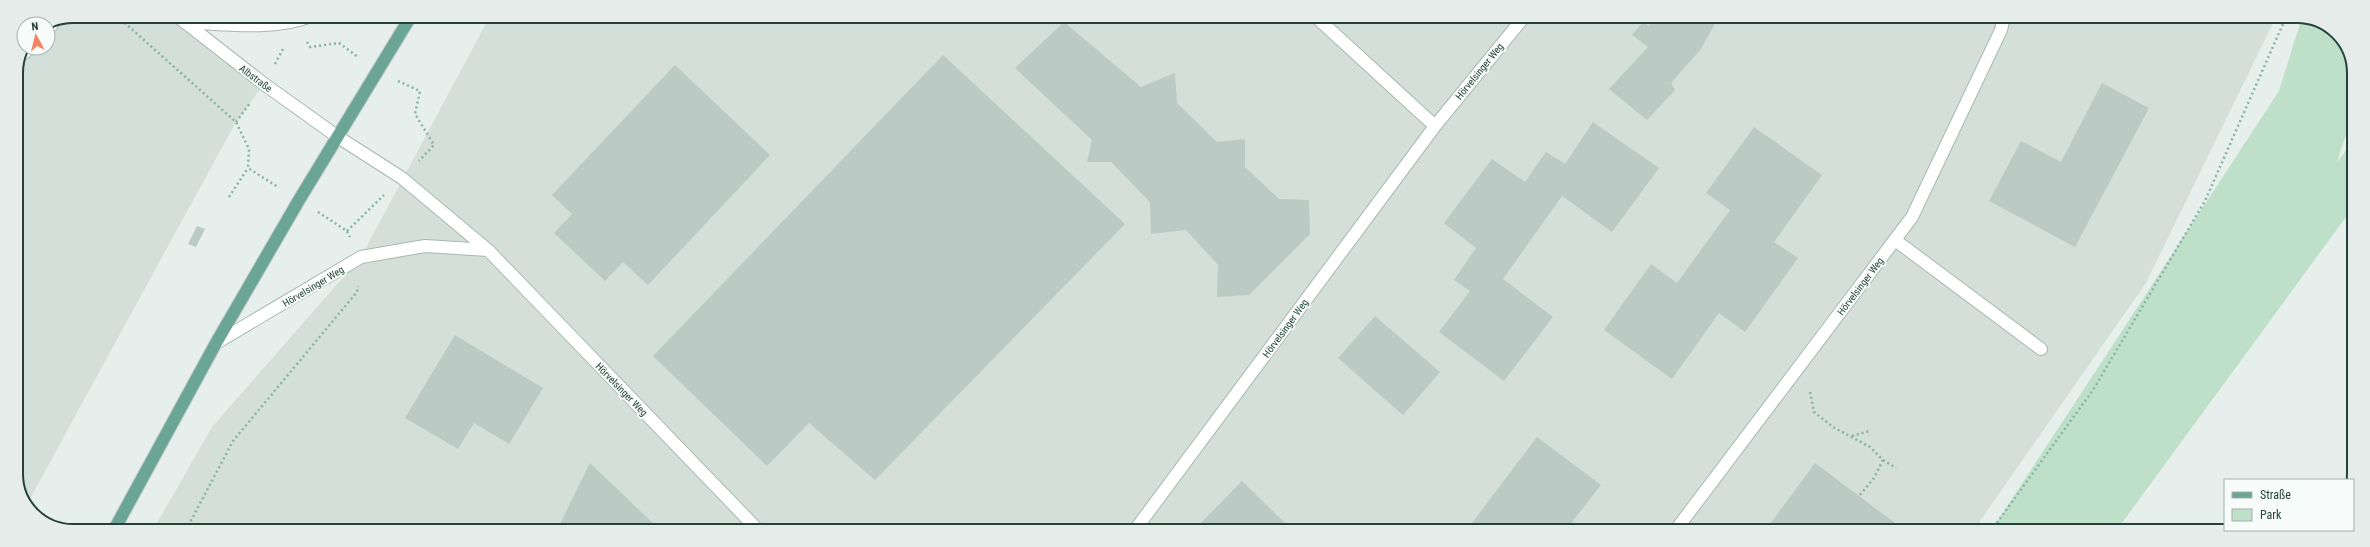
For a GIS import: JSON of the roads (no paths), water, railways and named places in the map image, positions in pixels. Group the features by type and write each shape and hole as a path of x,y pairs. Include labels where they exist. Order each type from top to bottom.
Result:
{"main road":[{"path":"117,524 216,343 407,23"}],"street":[{"name":"Albstraße","path":"185,23 264,84 338,136"},
{"path":"224,23 246,25 280,23"},
{"path":"1323,23 1435,126"},
{"name":"Hörvelsinger Weg","path":"1139,524 1435,126 1519,23"},
{"name":"Hörvelsinger Weg","path":"1680,524 1912,217 2001,30 2003,23"},
{"name":"Hörvelsinger Weg","path":"338,136 402,178 488,250 751,524"},
{"path":"1895,240 2041,350"},
{"name":"Hörvelsinger Weg","path":"216,343 361,256 425,246 488,250"}]}
